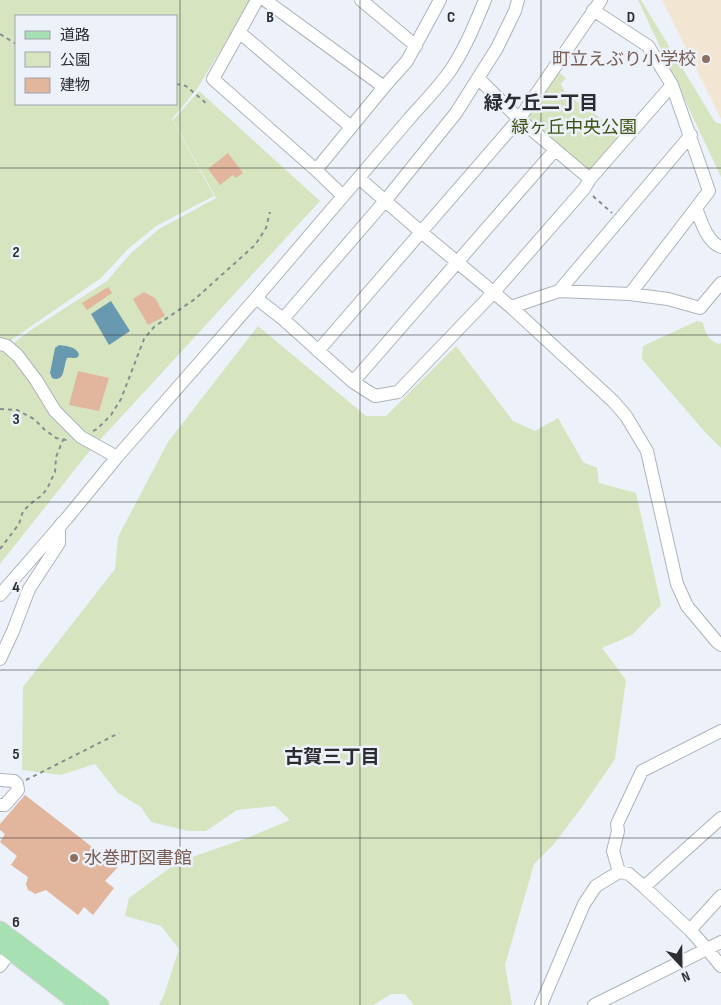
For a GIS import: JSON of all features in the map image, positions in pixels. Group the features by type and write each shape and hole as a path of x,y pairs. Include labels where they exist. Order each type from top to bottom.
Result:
{"main road":[{"path":"0,929 101,1005"},
{"path":"5,948 79,1005"}],"street":[{"path":"257,0 213,79 343,196"},
{"path":"265,0 384,87"},
{"path":"361,0 416,46"},
{"path":"316,170 406,62 440,0"},
{"path":"0,595 117,457 432,94 451,69 466,42 485,0"},
{"path":"283,319 386,201 456,113 497,48 515,11 518,0"},
{"path":"318,351 520,118 597,5 648,46 672,85 709,191 630,294"},
{"path":"239,32 351,127"},
{"path":"478,78 555,150 587,184"},
{"path":"256,298 283,319 353,382 375,396 398,392 493,293 672,85"},
{"path":"559,291 691,136"},
{"path":"353,382 555,150"},
{"path":"359,178 511,307 613,401 626,416 647,451 677,584 687,606 721,645"},
{"path":"696,208 707,234 715,245 721,247"},
{"path":"511,307 559,291 630,294 668,299 700,308 721,282"},
{"path":"0,344 8,346 18,356 36,380 55,411 81,437 117,457"},
{"path":"0,659 29,589 60,543 59,527 67,518"},
{"path":"619,872 613,851 618,831 616,824 642,771 721,731"},
{"path":"0,780 14,781 17,784 18,790 5,805 0,805"},
{"path":"644,887 721,818"},
{"path":"541,1005 584,904 596,886 619,872 629,874 644,887 690,930 721,966"},
{"path":"690,930 721,896"},
{"path":"594,1005 721,942"},
{"path":"0,966 5,948"}],"path":[{"path":"0,34 15,43"},
{"path":"178,84 186,86 208,104"},
{"path":"587,184 620,219"},
{"path":"0,409 17,410 34,419 56,438 70,440 97,429 111,415 121,399 144,339 154,327 195,299 255,246 266,228 270,212"},
{"path":"0,549 18,524 23,511 42,496 47,489 55,472 56,456 64,439"},
{"path":"17,784 119,733"}],"shaded area":[{"name":"町立えぶり小学校","path":"662,0 721,0 721,119"}],"green space":[{"path":"0,0 251,0 197,89 172,119 214,196 156,226 128,249 101,278 7,343 0,340"},
{"path":"638,0 641,0 715,122 721,124 721,177"},
{"name":"緑ヶ丘中央公園","path":"558,72 566,78 561,84 566,95 588,108 621,137 593,171 588,171 530,121 529,112"},
{"path":"199,91 320,201 88,453 0,564 0,351 3,351 31,330 107,281 130,254 159,229 216,198 173,120"},
{"path":"697,321 703,323 710,339 716,343 721,343 721,448 642,359 643,346"},
{"path":"258,326 366,416 386,416 456,346 513,421 535,431 558,418 583,462 597,468 599,483 636,493 661,605 632,635 602,648 626,680 615,759 554,844 534,864 505,965 512,1005 414,1005 405,994 391,994 373,1005 159,1005 179,949 161,926 125,916 129,898 178,862 247,838 290,820 275,806 237,810 206,831 188,831 151,822 141,807 118,793 95,764 61,775 22,770 23,687 115,569 118,537 168,442"}],"water":[{"path":"111,301 130,331 109,345 91,314"},
{"path":"59,345 73,348 79,354 77,358 67,358 63,373 56,379 52,378 50,373 55,348"}],"building":[{"path":"228,153 243,173 236,178 233,175 220,185 208,169"},
{"path":"108,287 112,293 87,310 82,303"},
{"path":"144,292 155,298 165,316 148,325 133,299"},
{"path":"78,371 109,378 99,411 69,405"},
{"path":"25,795 118,867 105,881 114,888 93,915 84,907 78,915 46,890 35,894 28,890 26,884 28,877 11,865 17,856 0,842 5,834 0,830 0,824"}],"place":[{"name":"町立えぶり小学校","path":"706,59"},
{"name":"水巻町図書館","path":"74,858"}],"district":[{"name":"緑ケ丘二丁目","path":"541,103"},
{"name":"古賀三丁目","path":"332,757"}]}
